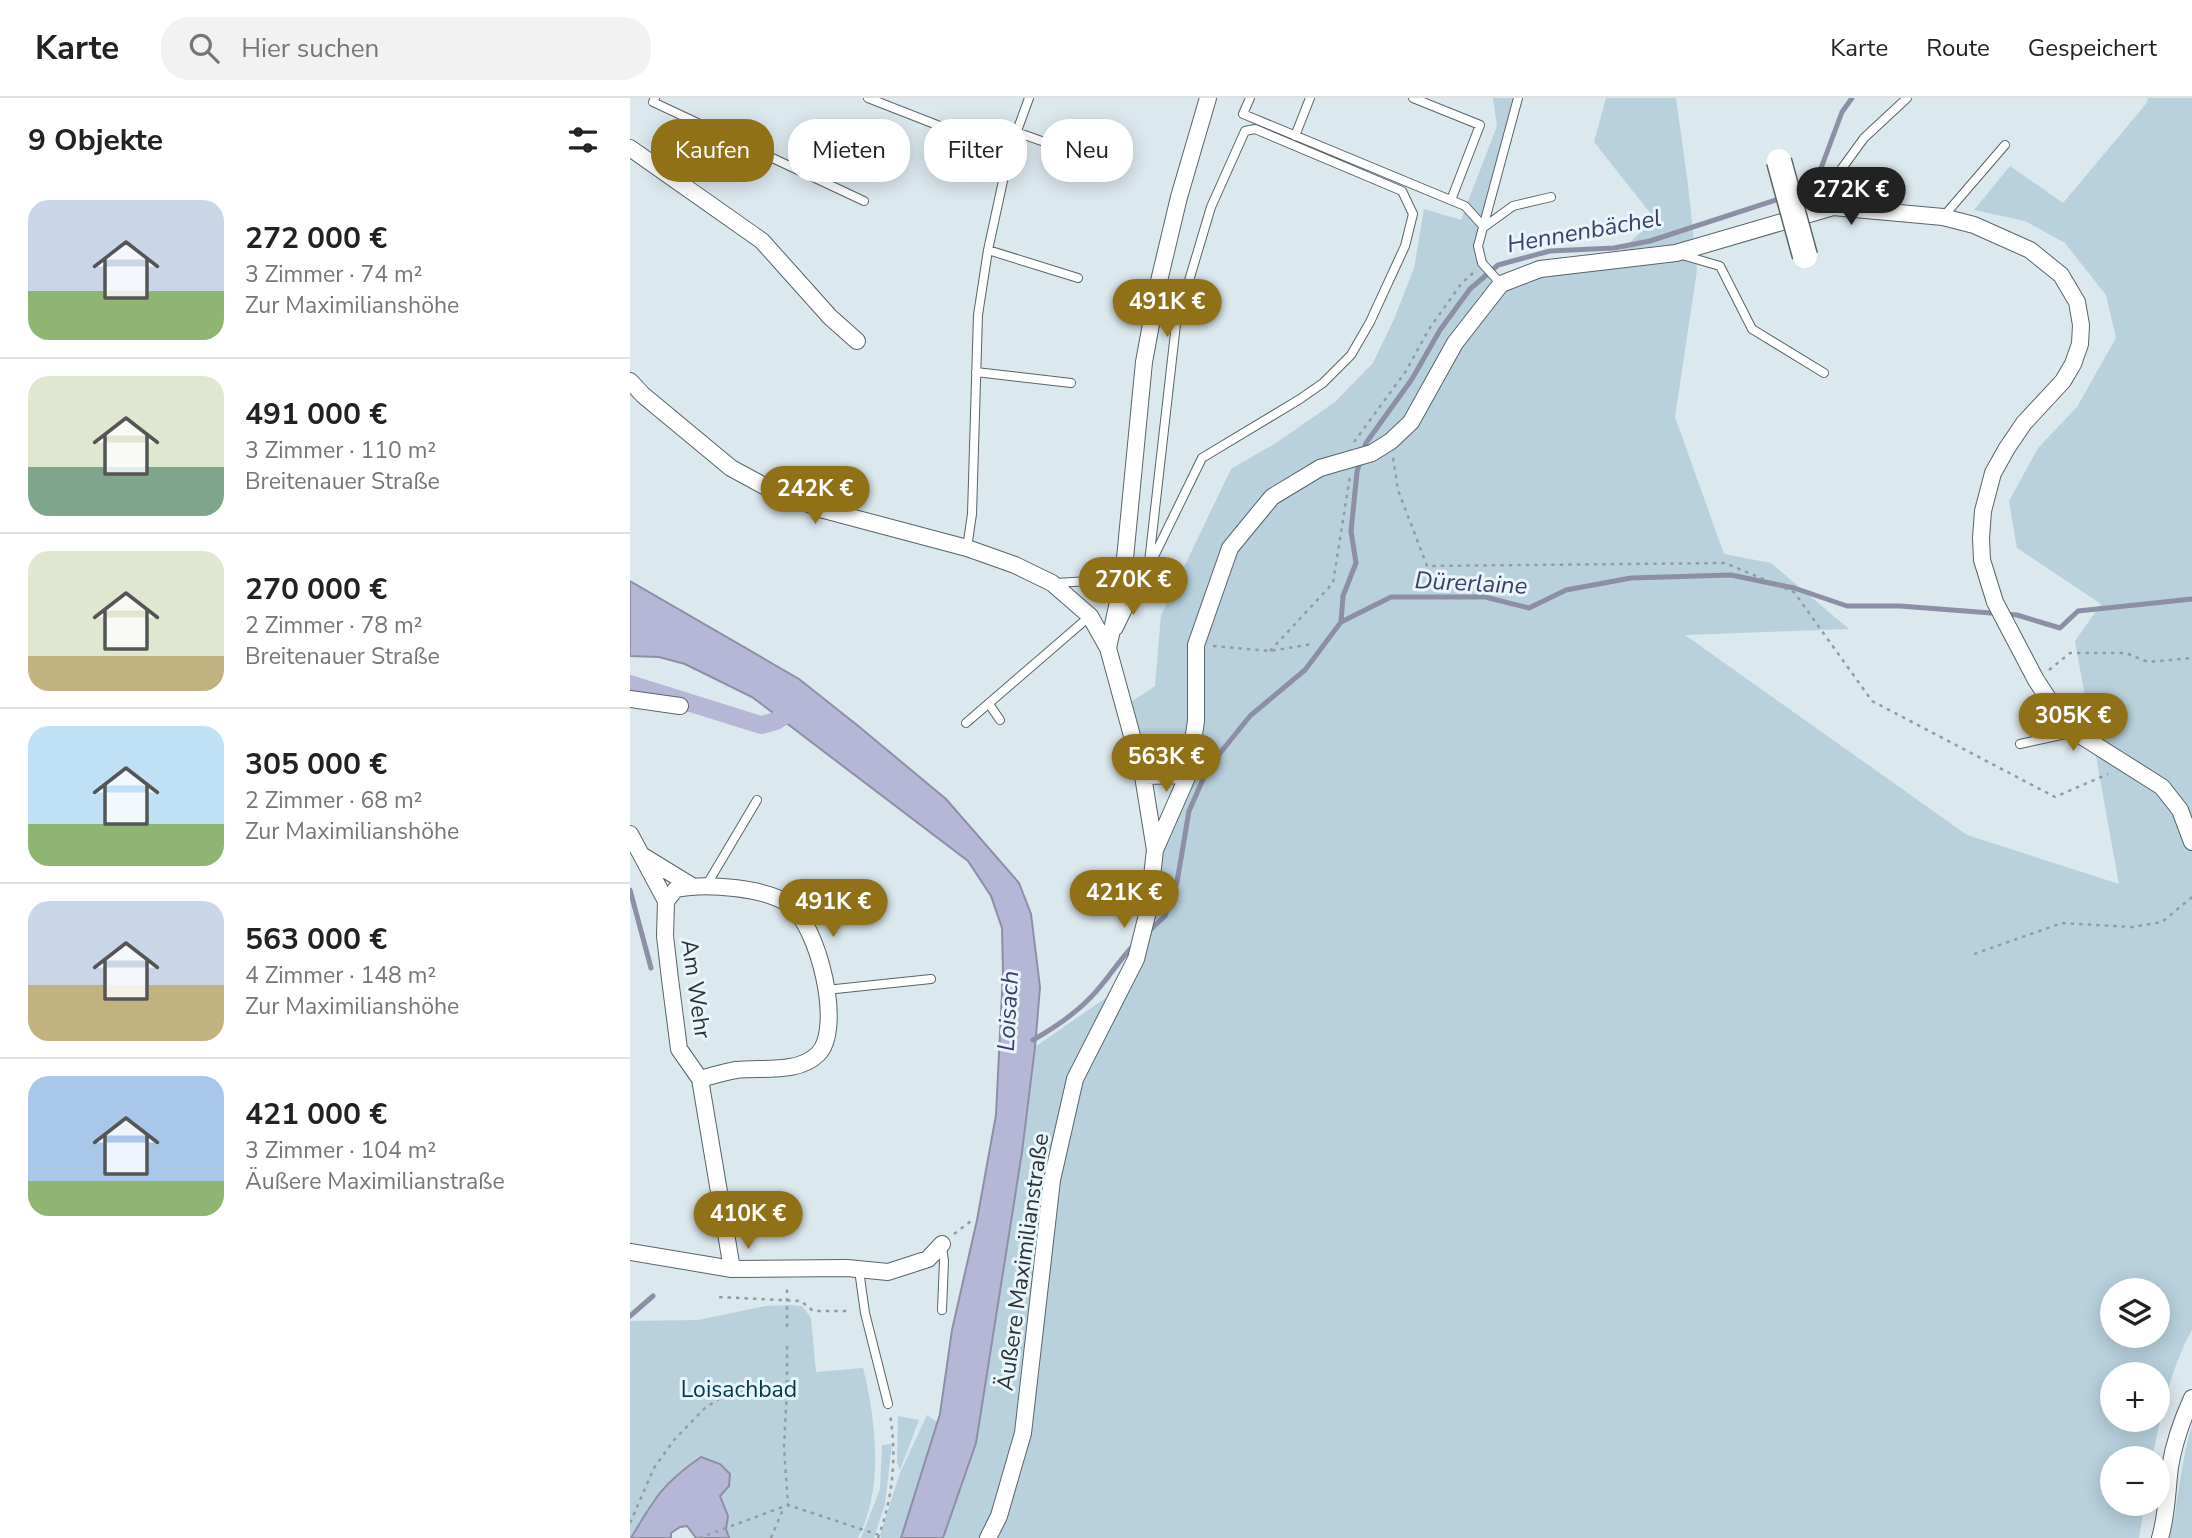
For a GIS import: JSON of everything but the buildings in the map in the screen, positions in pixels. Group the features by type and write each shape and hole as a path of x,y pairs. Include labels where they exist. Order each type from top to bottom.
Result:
{"main road":[{"path":"1779,161 1805,256"}],"street":[{"path":"1108,648 1122,579 1144,362 1179,197 1208,98"},
{"path":"630,148 762,241 830,317 857,341"},
{"path":"1155,850 1188,775 1196,721 1196,645 1230,548 1272,497 1349,454 1372,453 1391,441 1411,422 1455,343 1499,281 1541,270 1676,253 1833,207 1943,217 1974,225 2030,250 2062,275 2077,302 2081,326 2080,344 2063,381 2024,423 1993,474 1986,492 1980,538 1982,560 1995,602 2036,680 2055,709 2075,732 2162,787 2180,810 2192,842"},
{"name":"Äußere Maximilianstraße","path":"630,381 730,468 768,488 824,510 967,548 1015,565 1052,583 1090,616 1108,648 1143,776 1155,850 1148,911 1136,959 1075,1079 1052,1180 1023,1433 999,1516 988,1538"},
{"path":"630,699 680,706"},
{"path":"1143,776 1188,775"},
{"name":"Am Wehr","path":"630,834 666,901 665,936 679,1049 699,1079 732,1269"},
{"name":"Am Wehr","path":"641,854 699,886 737,888 790,905 805,922 816,944 829,1014 826,1037 820,1053 792,1067 736,1070 699,1079"},
{"path":"666,901 676,889 699,886"},
{"path":"630,1252 732,1269 847,1268 888,1272 929,1259 942,1244"},
{"path":"2160,1538 2164,1526 2171,1465 2182,1420 2192,1398"}],"lane":[{"path":"655,98 653,102 864,201"},
{"path":"868,98 924,120"},
{"path":"1021,119 1029,98"},
{"path":"1250,98 1244,114 1465,206 1484,227"},
{"path":"1295,136 1310,98"},
{"path":"1413,98 1480,125 1451,200"},
{"path":"1499,281 1482,263 1478,246 1518,98"},
{"path":"1833,207 1840,170 1864,138 1907,98"},
{"path":"1108,648 1148,571 1202,458 1300,399 1322,383 1351,355 1405,246 1413,214 1402,191 1255,130 1245,131 1211,207 1176,324 1148,571"},
{"path":"1943,217 2005,145"},
{"path":"967,548 972,514 978,315 1003,182"},
{"path":"1484,227 1513,206 1551,197"},
{"path":"988,250 1078,278"},
{"path":"1676,253 1720,266 1752,330 1824,373"},
{"path":"976,372 1071,383"},
{"path":"1052,583 1122,579"},
{"path":"966,723 1090,616"},
{"path":"989,704 1000,720"},
{"path":"2020,744 2075,732"},
{"path":"699,886 757,800"},
{"path":"825,990 931,979"},
{"path":"942,1244 942,1310"},
{"path":"859,1270 865,1311 888,1404"}],"path":[{"path":"1270,651 1333,583 1349,454 1354,442 1406,371 1429,329 1453,295 1482,263"},
{"path":"1391,441 1398,491 1427,566 1725,563 1794,592 1872,701 2055,797 2130,765"},
{"path":"1196,645 1270,651 1312,644"},
{"path":"2036,680 2070,653 2126,653 2148,662 2192,658"},
{"path":"1974,954 2062,923 2132,927 2162,922 2192,897"},
{"path":"942,1244 971,1221"},
{"path":"787,1327 788,1269"},
{"path":"719,1297 801,1301 813,1311 822,1312 865,1311"},
{"path":"771,1538 786,1506 784,1447 787,1346"},
{"path":"630,1523 654,1468 674,1440 705,1408 728,1393 787,1390"},
{"path":"699,1538 786,1506 879,1537 893,1484 895,1443 888,1404"}],"green space":[{"path":"1493,98 1518,98 1478,246 1501,284 1610,261 1655,219 1594,142 1606,98 1676,98 1697,270 1675,417 1724,554 1771,563 1849,629 1685,635 1967,835 2119,884 2075,641 2101,604 2017,548 2009,501 2038,448 2077,407 2116,338 2106,295 2065,243 2025,221 1974,210 2010,166 2063,203 2146,104 2148,98 2192,98 2192,1330 2170,1383 2170,1362 2100,1362 2100,1432 2158,1432 2155,1446 2100,1446 2100,1516 2143,1516 2139,1538 943,1538 976,1443 1011,1226 1035,1047 1123,986 1155,850 1188,775 1143,776 1125,706 1155,686 1161,615 1231,469 1276,443 1335,402 1373,363 1414,268 1424,209 1461,220 1497,126"},
{"name":"Loisachbad","path":"765,1306 802,1306 811,1318 816,1372 863,1368 871,1410 875,1454 872,1498 858,1538 729,1538 726,1529 728,1516 720,1496 654,1498 630,1538 630,1321 698,1320"},
{"path":"927,1415 937,1422 901,1538 881,1538 900,1473"},
{"path":"898,1416 919,1420 900,1470 897,1463"},
{"path":"2192,1426 2192,1538 2169,1538 2185,1453"},
{"path":"892,1444 885,1504 874,1538 861,1538 880,1489 882,1445"}],"water":[{"name":"Loisach","path":"630,581 799,679 857,725 946,799 1019,883 1031,914 1040,987 1022,1152 976,1443 943,1538 901,1538 940,1414 952,1330 977,1220 996,1115 1003,972 1002,928 991,896 968,861 752,697 685,664 659,657 630,656"},
{"path":"701,1457 720,1464 730,1474 729,1486 720,1496 728,1516 726,1529 729,1538 696,1538 687,1526 671,1533 671,1538 631,1538 660,1493 677,1475"}],"waterway":[{"name":"Hennenbächel","path":"1795,194 1817,179 1842,112 1852,98"},
{"name":"Hennenbächel","path":"1363,451 1412,379 1440,330 1470,289 1498,265 1550,251 1614,248 1650,241 1782,198"},
{"name":"Hennenbächel","path":"1341,622 1343,596 1356,563 1351,531 1360,461"},
{"name":"Dürerlaine","path":"1149,931 1165,916 1177,882 1189,811 1208,768 1250,716 1305,670 1341,622 1391,597 1485,597 1529,608 1566,590 1631,578 1731,575 1794,588 1847,606 1900,606 2017,615 2060,628 2078,611 2192,599"},
{"path":"630,684 761,725 776,721 787,714"},
{"path":"630,890 651,968"},
{"name":"Dürerlaine","path":"1033,1040 1064,1021 1084,1004 1134,945"},
{"path":"630,1316 653,1296"}]}
